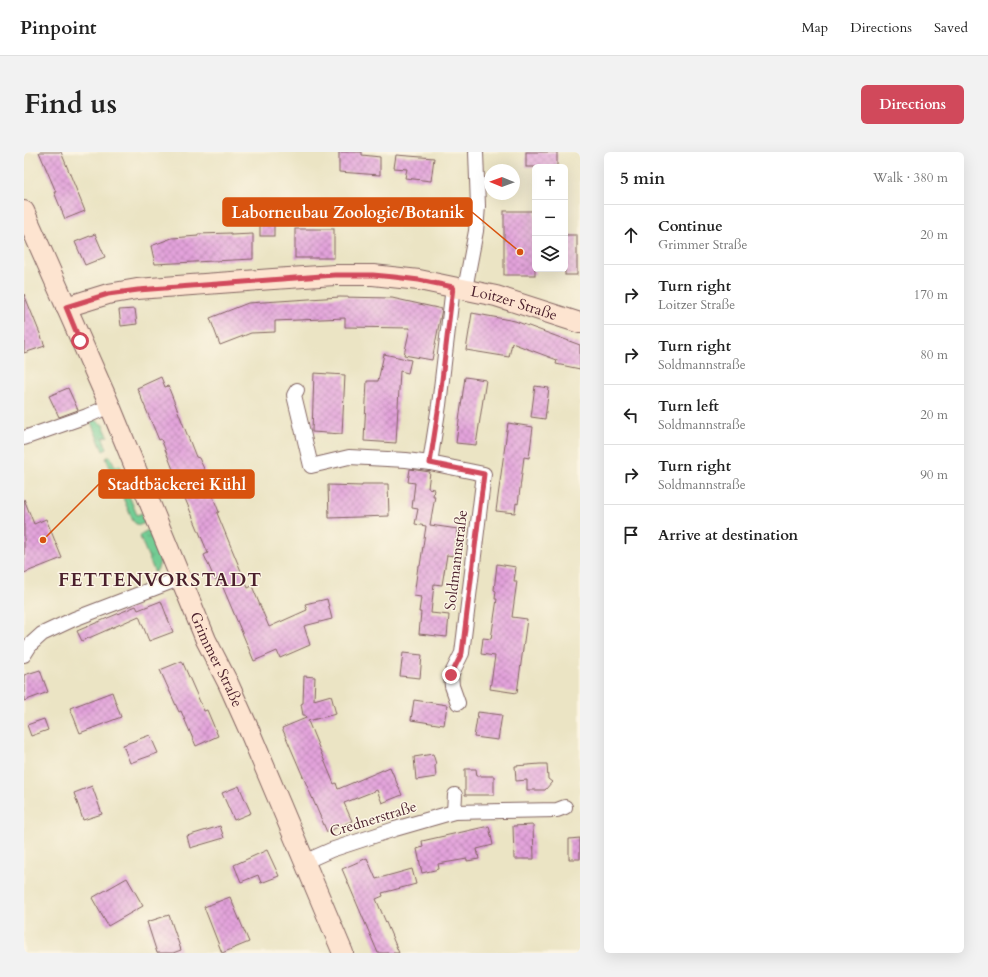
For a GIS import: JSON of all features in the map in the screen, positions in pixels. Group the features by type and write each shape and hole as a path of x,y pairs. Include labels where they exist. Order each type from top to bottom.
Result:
{"main road":[{"name":"Grimmer Straße","path":"24,211 110,406 206,640 246,723 343,953"},
{"name":"Loitzer Straße","path":"66,307 104,295 138,290 335,275 373,275 419,280 496,296 580,323"}],"street":[{"path":"430,463 459,288 476,231 478,206 476,152"},
{"name":"Soldmannstraße","path":"297,390 294,395 311,466 349,458 406,460 430,463 484,474 462,653 451,675 452,686 458,703"},
{"path":"24,438 87,416 110,406"},
{"path":"24,655 30,644 42,634 74,619 181,578"},
{"path":"454,812 455,795"},
{"name":"Crednerstraße","path":"304,862 331,850 394,828 454,812 557,810 565,807"}],"green space":[{"path":"94,419 103,425 108,436 103,438 107,449 103,451 90,420"},
{"path":"110,456 115,466 120,465 122,469 119,471 137,515 142,513 145,523 139,525 133,521 106,458"},
{"path":"150,529 157,545 160,557 160,562 155,573 140,537 141,534"}],"building":[{"path":"39,152 61,152 85,211 65,219 54,192 56,192"},
{"path":"339,152 362,152 362,155 380,157 380,175 339,172"},
{"path":"526,152 557,152 557,164 532,164 532,167 526,167"},
{"path":"396,155 434,158 431,181 405,178 407,169 394,168"},
{"path":"504,211 532,211 532,272 535,272 535,275 504,275"},
{"path":"260,223 274,223 274,236 260,236"},
{"path":"295,229 334,229 334,258 295,258"},
{"path":"231,233 231,235 253,234 253,259 155,264 151,246 172,238 198,236 198,234"},
{"path":"95,234 105,257 85,265 75,242"},
{"path":"568,235 577,235 577,275 565,275 565,272 568,272"},
{"path":"24,294 45,346 24,353"},
{"path":"340,297 392,298 442,309 432,360 404,355 410,328 345,327 345,318 275,321 275,332 251,333 220,345 210,318 248,303"},
{"path":"135,309 137,324 121,326 119,310"},
{"path":"472,313 515,321 580,345 580,369 556,364 557,360 512,343 509,357 466,350"},
{"path":"384,354 411,360 408,373 400,371 396,443 364,441 367,381 378,381"},
{"path":"314,373 345,375 342,434 312,432"},
{"path":"161,377 165,387 168,386 196,457 199,458 206,473 204,474 219,512 217,513 248,588 252,586 269,627 307,610 305,604 327,599 332,619 304,626 310,645 280,658 277,651 254,661 219,578 215,580 204,555 208,553 178,482 182,474 174,472 161,439 159,440 137,388"},
{"path":"465,377 486,380 476,445 456,443"},
{"path":"535,386 549,388 545,419 531,417"},
{"path":"68,388 78,410 59,417 49,396"},
{"path":"508,423 533,427 529,458 524,457 518,504 516,503 515,513 496,511"},
{"path":"410,469 430,472 428,488 434,489 433,496 435,496 430,525 458,529 454,556 447,555 442,585 434,584 431,613 449,615 447,637 419,634 421,597 414,596 426,526 415,524 418,509 412,508 415,483 408,482"},
{"path":"362,484 388,484 389,516 329,518 328,485 362,486"},
{"path":"24,499 34,524 46,519 62,558 24,573"},
{"path":"497,564 516,567 514,581 517,581 512,617 527,619 517,693 490,689 495,656 481,654 483,638 491,639 497,599 495,599 496,591 494,590"},
{"path":"161,601 173,632 149,641 139,616 82,641 77,631 136,606 138,610"},
{"path":"403,653 422,655 420,678 400,676"},
{"path":"182,661 204,711 207,710 218,736 196,746 181,711 179,712 160,670"},
{"path":"40,670 48,692 24,701 24,675"},
{"path":"304,676 315,677 314,700 331,695 336,714 308,721 334,784 336,783 338,789 390,767 402,795 382,803 377,790 344,803 352,821 327,832 282,728 306,718 305,715 303,715 301,704 303,703"},
{"path":"112,692 121,717 80,733 70,708"},
{"path":"414,700 447,705 444,725 411,720"},
{"path":"478,712 502,715 498,740 474,737"},
{"path":"44,719 48,730 31,736 27,725"},
{"path":"150,735 158,753 130,763 123,745"},
{"path":"433,754 436,764 436,777 416,780 414,757"},
{"path":"547,764 548,779 552,782 545,790 527,790 527,780 516,781 515,766"},
{"path":"465,769 476,769 477,776 494,776 494,795 465,795"},
{"path":"92,786 102,814 83,820 74,793"},
{"path":"239,786 251,813 234,820 222,793"},
{"path":"533,825 534,859 514,859 513,826"},
{"path":"220,826 224,838 190,848 187,836"},
{"path":"489,826 493,845 477,849 479,859 467,861 467,859 438,864 439,869 422,873 417,849 423,847 422,841"},
{"path":"580,838 580,859 569,859 569,839"},
{"path":"267,850 279,876 261,883 258,875 241,882 234,865"},
{"path":"367,858 376,879 412,869 416,884 382,893 383,896 376,899 399,953 378,953 342,869"},
{"path":"127,878 143,906 108,926 92,898"},
{"path":"230,897 249,942 222,953 204,907"},
{"path":"169,915 181,950 173,953 157,953 147,922"}],"place":[{"name":"Laborneubau Zoologie/Botanik","path":"520,252"},
{"name":"Stadtbäckerei Kühl","path":"43,540"}],"district":[{"name":"FETTENVORSTADT","path":"160,580"}],"route":[{"path":"80,341 66,307 108,294 138,290 335,275 373,275 394,277 419,280 453,287 439,405 430,463 484,474 462,653 451,675"}]}
